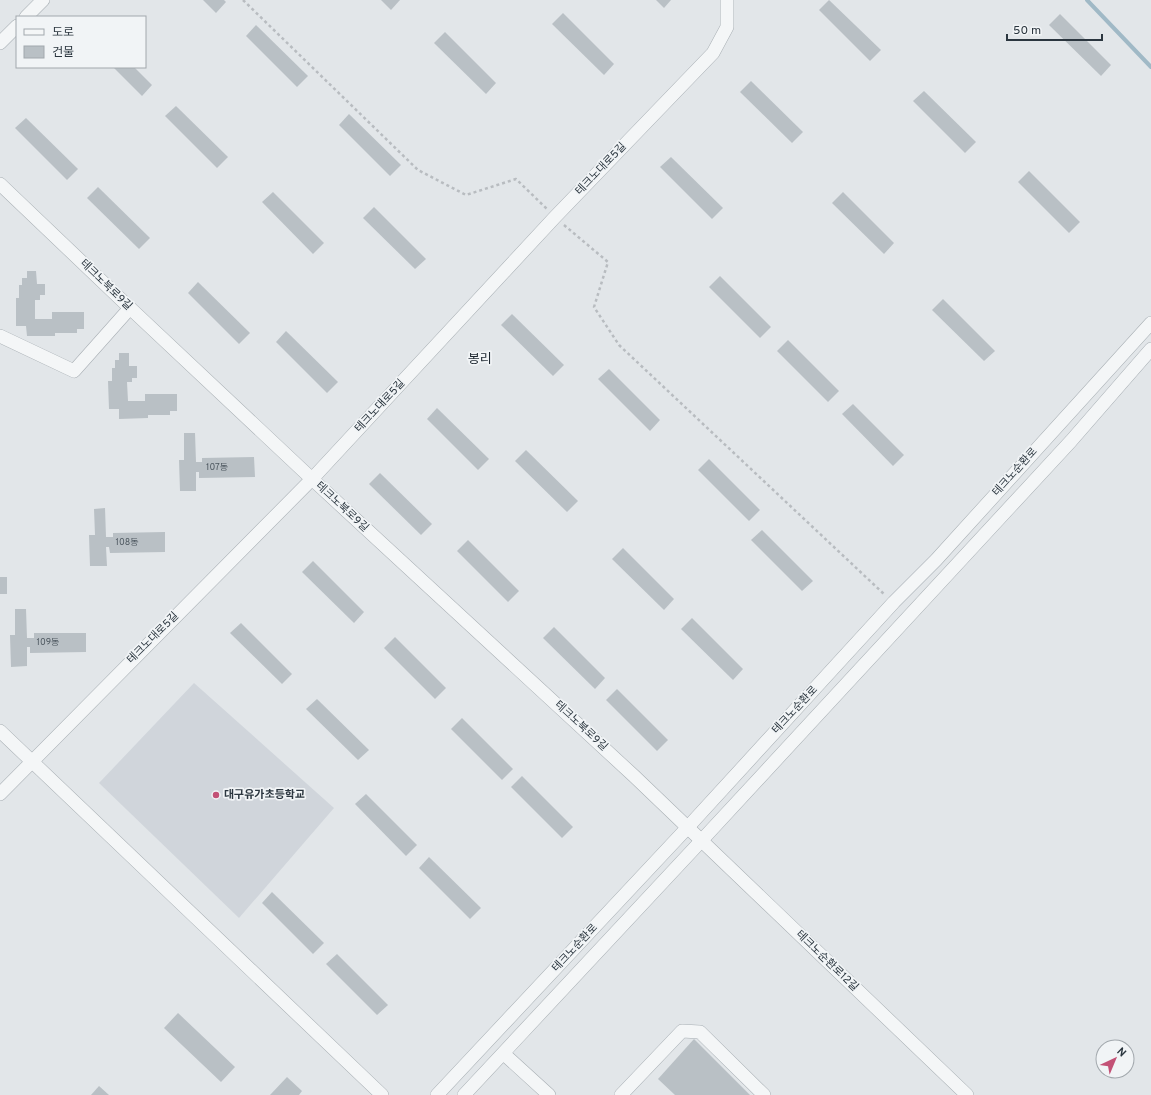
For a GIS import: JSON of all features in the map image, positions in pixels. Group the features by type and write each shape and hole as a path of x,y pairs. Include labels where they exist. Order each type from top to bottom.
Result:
{"street":[{"path":"27,16 42,0"},
{"name":"테크노대로5길","path":"0,794 312,479 555,217 713,53 727,27 727,0"},
{"path":"0,43 16,27"},
{"name":"테크노북로9길","path":"0,184 312,479 688,827"},
{"path":"0,336 74,371 130,308"},
{"name":"테크노순환로","path":"437,1095 688,827 894,602 936,560 1151,323"},
{"name":"테크노순환로","path":"464,1095 504,1054 1071,441 1151,349"},
{"path":"0,731 382,1095"},
{"name":"테크노순환로12길","path":"688,827 967,1095"},
{"path":"621,1095 682,1031 700,1032 764,1095"},
{"path":"504,1054 549,1095"}],"path":[{"path":"243,0 418,170 466,195 516,179 555,217 608,262 594,307 619,345 894,602"}],"shaded area":[{"name":"대구유가초등학교","path":"194,683 334,808 239,918 99,783"}],"building":[{"path":"203,0 224,0 226,2 216,13"},
{"path":"381,0 400,0 391,10"},
{"path":"656,0 671,0 664,8"},
{"path":"829,0 881,50 870,61 819,10"},
{"path":"563,13 614,64 604,75 552,24"},
{"path":"1060,14 1111,65 1101,76 1049,25"},
{"path":"256,25 308,76 297,87 246,36"},
{"path":"445,32 496,83 486,94 434,43"},
{"path":"114,68 135,68 152,85 142,96"},
{"path":"751,81 803,132 792,143 740,92"},
{"path":"924,91 976,142 965,153 913,101"},
{"path":"176,106 228,157 217,168 165,116"},
{"path":"349,114 401,165 390,176 339,125"},
{"path":"26,118 78,169 67,180 15,128"},
{"path":"671,157 723,208 712,219 660,167"},
{"path":"1029,171 1080,222 1069,233 1018,182"},
{"path":"98,187 150,238 139,249 87,198"},
{"path":"273,192 324,243 313,254 262,202"},
{"path":"843,192 894,243 884,254 832,203"},
{"path":"374,207 426,259 415,269 363,218"},
{"path":"27,271 36,271 37,284 45,284 45,295 40,295 40,300 35,300 35,319 52,319 52,312 84,312 84,329 77,329 77,333 55,333 55,336 27,336 26,326 16,326 16,298 19,298 19,285 22,285 22,278 27,278"},
{"path":"720,276 771,327 760,338 709,287"},
{"path":"198,282 250,333 239,344 188,293"},
{"path":"943,299 995,351 984,361 932,310"},
{"path":"512,314 564,365 553,376 501,325"},
{"path":"286,331 338,382 327,393 276,342"},
{"path":"788,340 839,391 828,402 777,351"},
{"path":"119,353 129,353 129,366 137,366 137,378 132,378 132,382 127,382 128,401 145,401 145,394 177,394 177,411 170,411 170,415 148,415 148,418 119,419 119,409 109,409 108,381 112,381 112,368 115,368 115,360 119,360"},
{"path":"609,369 660,420 650,431 598,379"},
{"path":"853,404 904,455 893,466 842,414"},
{"path":"437,408 489,459 478,470 427,419"},
{"path":"184,433 195,433 196,462 202,462 202,458 254,457 255,477 199,478 199,472 196,472 196,491 180,491 179,460 184,460"},
{"path":"526,450 578,501 567,512 515,461"},
{"path":"709,459 760,510 749,521 698,470"},
{"path":"380,473 432,524 421,535 369,484"},
{"path":"105,508 106,537 113,537 113,533 165,532 165,552 110,553 109,547 106,547 107,566 90,566 89,535 95,535 94,509"},
{"path":"762,530 813,581 802,591 751,540"},
{"path":"468,540 519,591 508,602 457,551"},
{"path":"623,548 674,599 664,610 612,559"},
{"path":"313,561 364,612 354,623 302,572"},
{"path":"0,577 7,577 7,594 0,594"},
{"path":"15,609 26,609 27,638 34,638 34,633 86,633 86,652 30,653 30,647 27,647 27,666 11,667 10,635 15,635"},
{"path":"692,618 743,669 733,680 681,629"},
{"path":"241,623 292,674 282,684 230,633"},
{"path":"554,627 605,678 595,689 543,638"},
{"path":"395,637 446,688 435,699 384,648"},
{"path":"617,689 668,740 657,751 606,700"},
{"path":"317,699 369,750 358,760 306,709"},
{"path":"462,718 513,769 502,780 451,729"},
{"path":"522,776 573,827 562,838 511,787"},
{"path":"366,794 417,845 406,856 355,804"},
{"path":"429,857 481,908 470,919 419,868"},
{"path":"272,892 324,943 313,954 262,903"},
{"path":"337,954 388,1005 377,1015 326,964"},
{"path":"178,1013 235,1067 221,1082 164,1028"},
{"path":"694,1039 750,1095 675,1095 658,1079"},
{"path":"287,1077 302,1091 299,1095 270,1095"},
{"path":"99,1086 109,1095 91,1095"}],"waterway":[{"path":"1087,0 1151,67"}],"place":[{"name":"대구유가초등학교","path":"216,795"}],"district":[{"name":"봉리","path":"480,360"}]}
